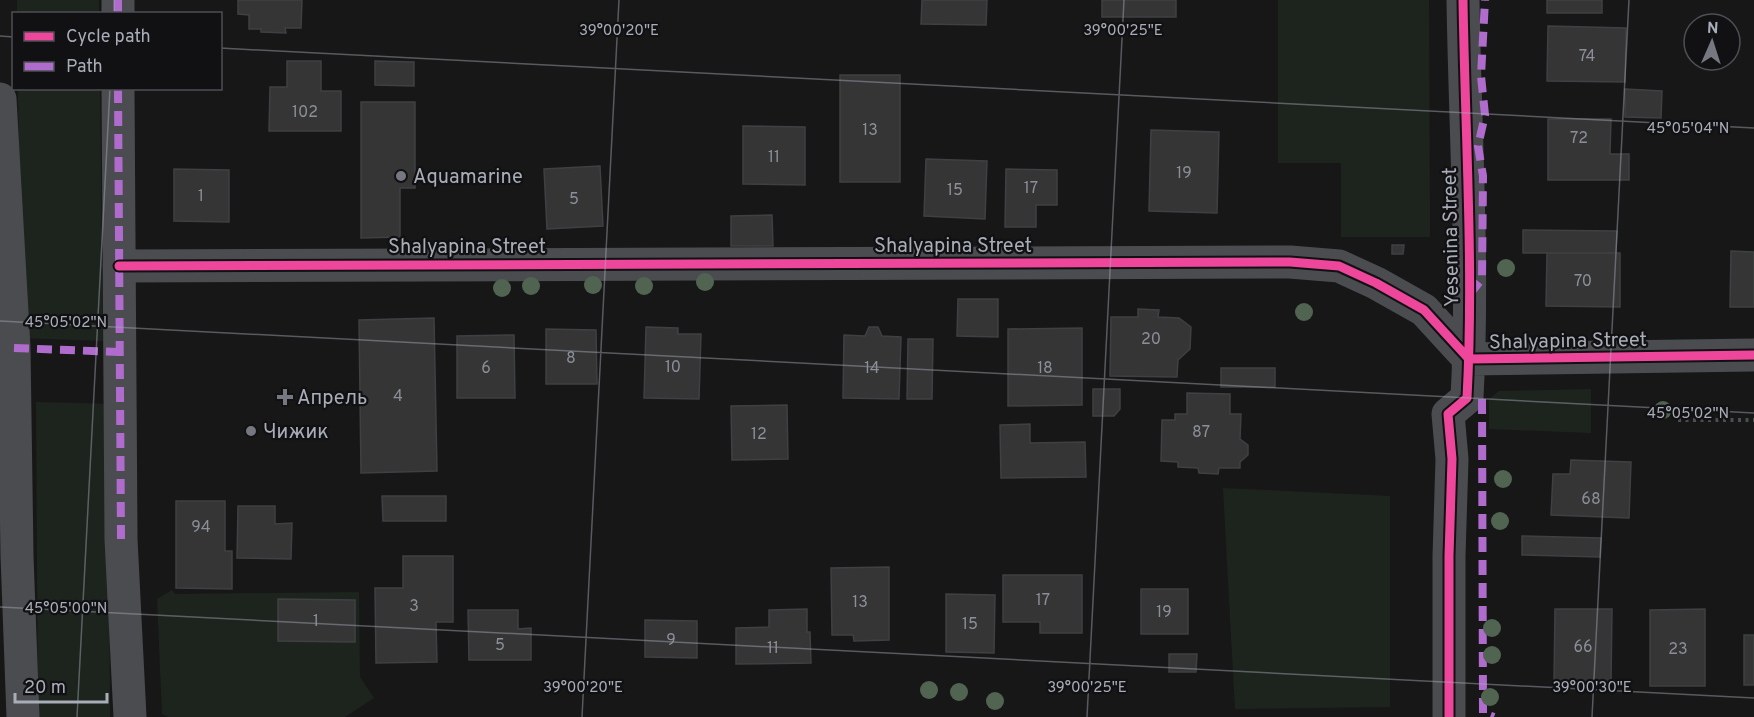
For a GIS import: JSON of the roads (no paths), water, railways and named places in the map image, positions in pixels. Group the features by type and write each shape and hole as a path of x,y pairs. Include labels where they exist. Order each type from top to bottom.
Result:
{"street":[{"name":"Yesenina Street","path":"1449,717 1449,556 1452,459 1448,414 1467,398 1469,359 1470,294 1463,0"},
{"path":"118,90 121,539 130,717"},
{"path":"0,99 7,347 8,556 23,717"},
{"name":"Shalyapina Street","path":"119,266 1290,262 1339,266 1376,283 1424,310 1469,359 1754,355"}],"place":[{"name":"Aquamarine","path":"401,176"},
{"name":"Апрель","path":"285,397"},
{"name":"Чижик","path":"251,431"}]}
